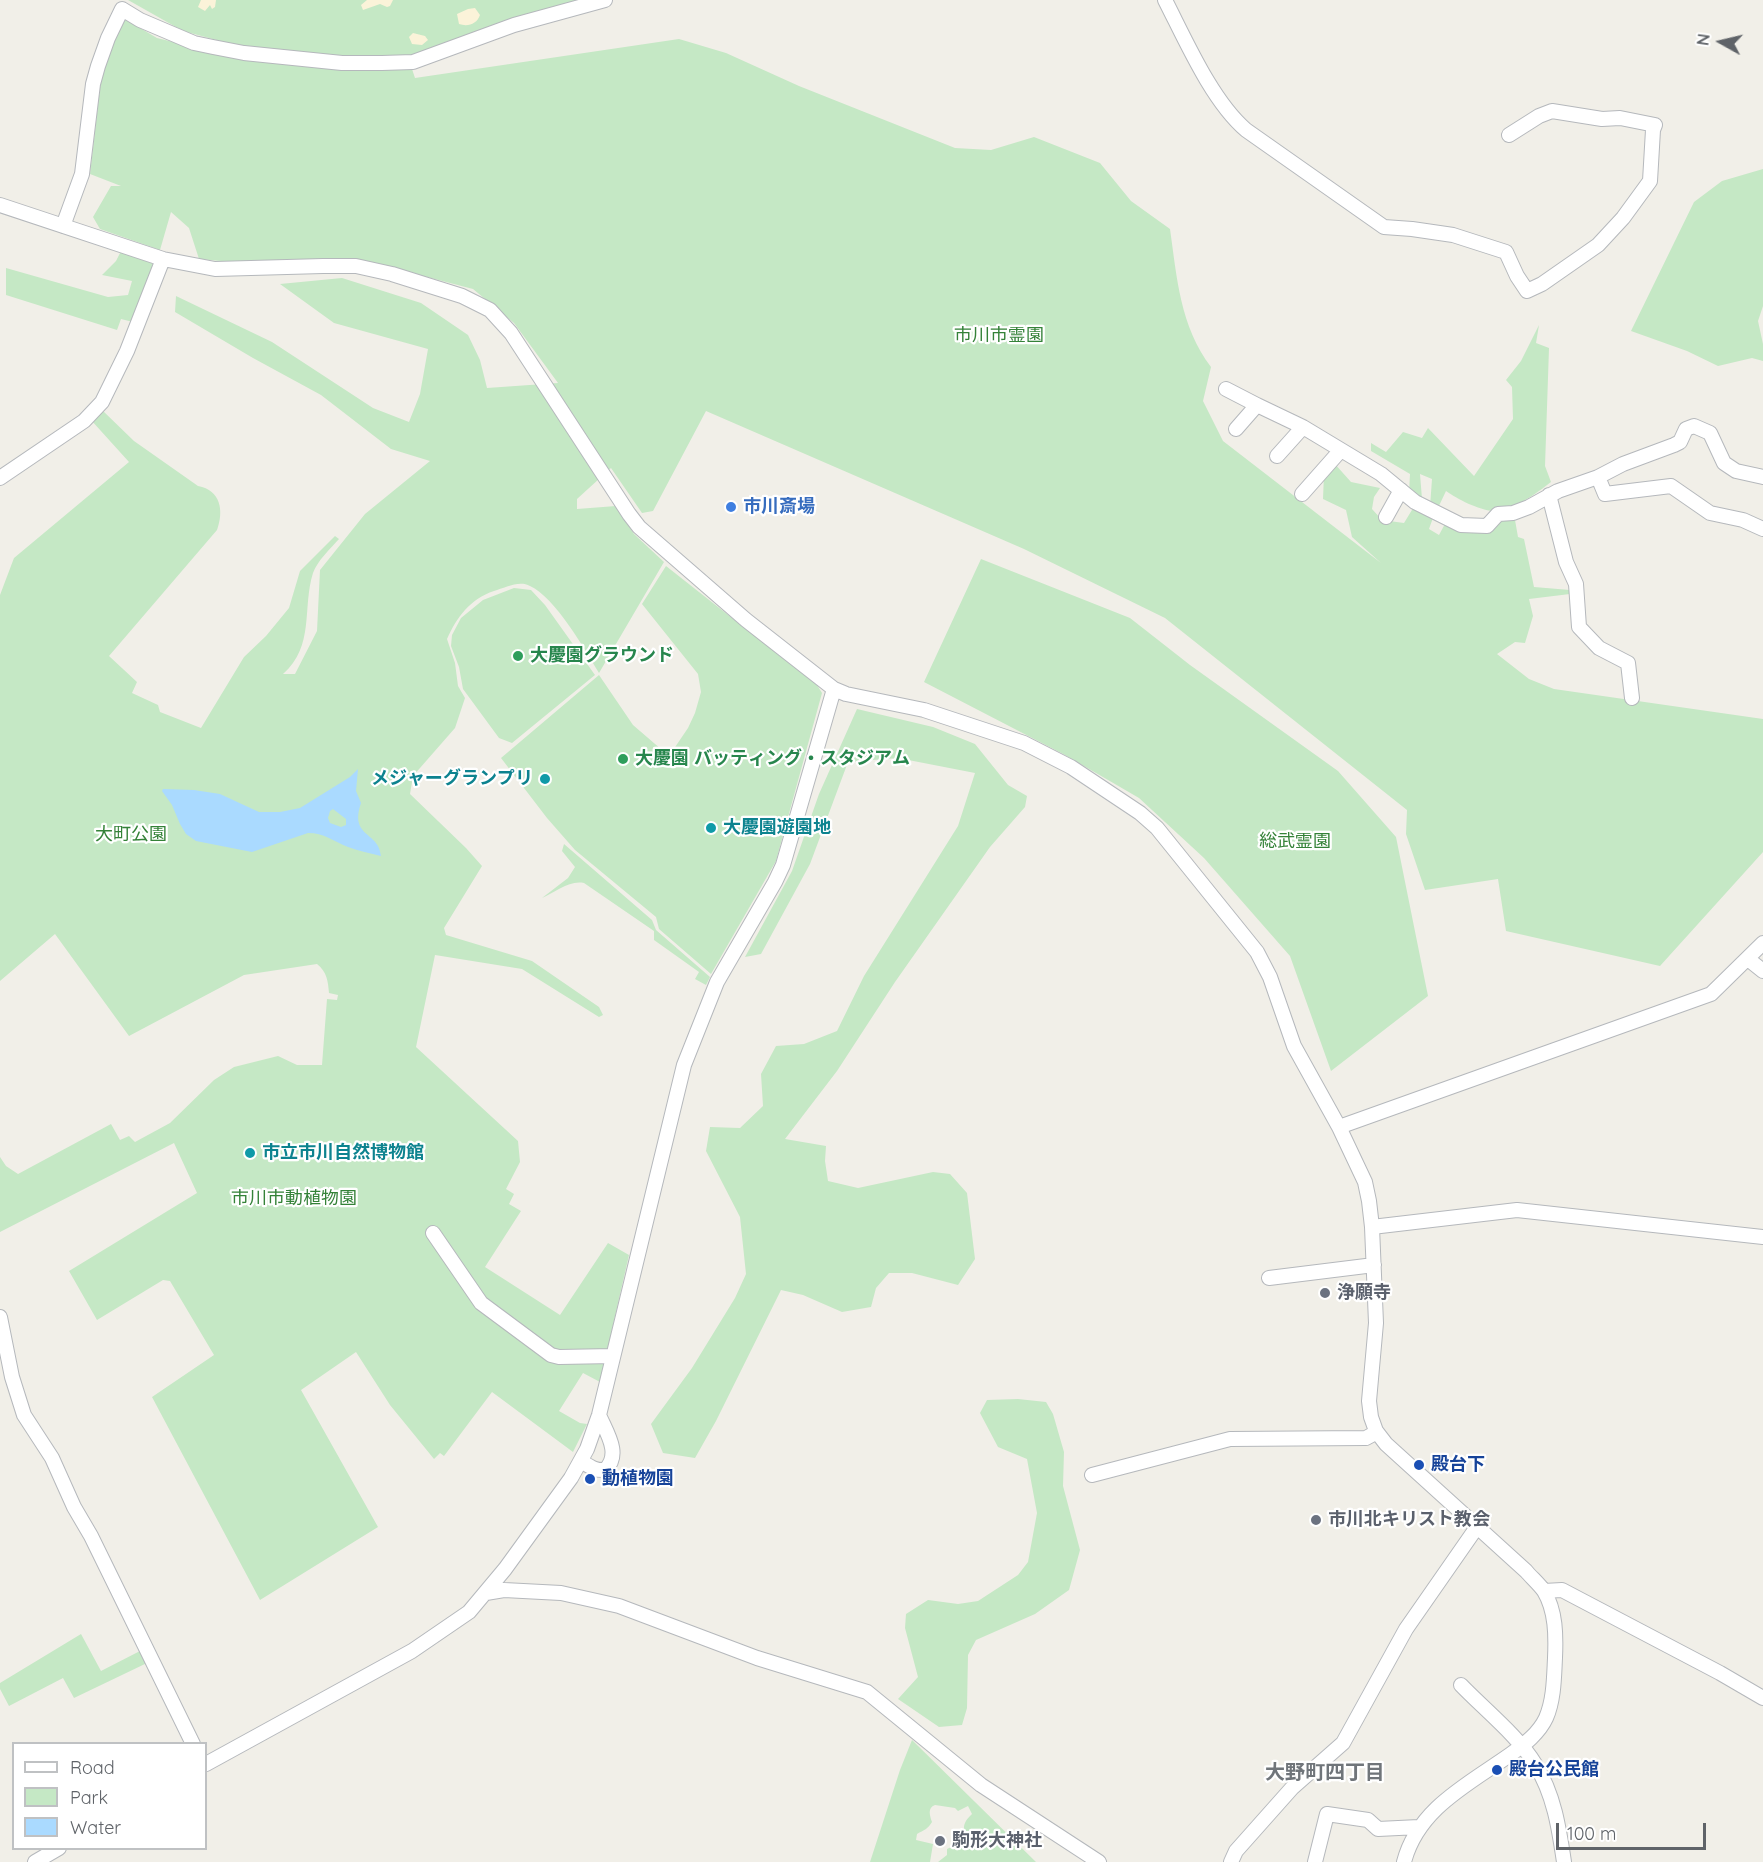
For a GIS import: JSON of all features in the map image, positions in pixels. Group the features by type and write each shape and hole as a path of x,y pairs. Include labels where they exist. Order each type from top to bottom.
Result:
{"street":[{"path":"63,226 82,174 93,84 108,38 122,9 140,20 194,43 213,47 244,53 342,63 382,63 413,62 514,25 605,0"},
{"path":"1166,0 1214,91 1227,112 1246,130 1384,227 1454,235 1506,252 1527,291 1542,284 1598,245 1623,218 1650,180 1655,125 1620,118 1602,119 1552,111 1539,116 1509,135"},
{"path":"0,205 163,260 216,269 356,266 392,274 462,296 490,310 511,333 639,527 746,620 834,689 846,694 937,714 1024,743 1071,767 1140,813 1157,828 1257,952 1270,977 1294,1046 1339,1127 1365,1182 1372,1227 1376,1323 1369,1401 1371,1417 1377,1432 1386,1444 1526,1571 1544,1591 1552,1610 1556,1638 1552,1696 1546,1718 1536,1733 1522,1746 1460,1788 1435,1809 1419,1827 1404,1862"},
{"path":"0,478 84,421 102,402 127,351 163,260"},
{"path":"1226,389 1303,427 1380,474 1415,502 1461,525 1484,526 1498,514 1513,513 1529,507 1549,495 1674,445 1680,442 1686,429 1694,426 1710,433 1724,463 1736,471 1763,477"},
{"path":"1236,429 1257,405"},
{"path":"1277,456 1303,427"},
{"path":"1302,494 1340,451"},
{"path":"1598,477 1605,494 1671,486 1710,513 1743,520 1763,529"},
{"path":"1386,517 1401,490"},
{"path":"1549,495 1566,562 1576,584 1579,627 1599,648 1628,663 1632,698"},
{"path":"207,1763 419,1647 469,1612 486,1593 561,1492 581,1461 599,1415 684,1065 721,973 783,865 834,689"},
{"path":"1339,1127 1698,999 1716,989 1763,943"},
{"path":"1748,959 1763,972"},
{"path":"1372,1227 1517,1210 1763,1237"},
{"path":"433,1233 481,1303 551,1355 559,1357 613,1356"},
{"path":"1269,1278 1374,1265"},
{"path":"0,1317 12,1377 24,1415 52,1458 193,1742"},
{"path":"581,1461 593,1468 605,1470 613,1460 613,1448 599,1415"},
{"path":"1092,1475 1230,1439 1366,1438 1377,1432"},
{"path":"1231,1862 1236,1851 1292,1788 1344,1743 1406,1629 1477,1527"},
{"path":"486,1593 504,1590 561,1593 619,1606 757,1658 867,1692 981,1785 1099,1862"},
{"path":"1544,1591 1562,1590 1763,1698"},
{"path":"1461,1685 1522,1746 1535,1763 1554,1804 1564,1862"},
{"path":"1318,1861 1327,1814 1368,1820 1378,1829 1419,1827"},
{"path":"35,1862 56,1850"}],"green space":[{"path":"128,0 590,0 413,57 365,59 235,45 183,31"},
{"path":"123,18 157,38 218,53 411,66 415,78 679,39 726,53 799,86 955,148 991,150 1034,137 1100,163 1131,201 1170,229 1186,318 1192,335 1211,367 1203,401 1223,441 1381,563 1352,537 1346,510 1323,499 1324,474 1334,463 1351,482 1380,488 1374,497 1372,509 1382,520 1404,523 1415,505 1434,515 1429,529 1439,535 1446,522 1456,529 1491,531 1493,521 1515,520 1518,537 1524,539 1534,587 1570,590 1570,594 1529,599 1533,616 1525,643 1515,642 1497,654 1529,679 1554,689 1763,719 1763,852 1660,966 1506,931 1498,879 1425,890 1406,834 1407,810 1165,618 1024,549 706,411 653,511 642,513 611,468 577,499 577,509 616,506 634,534 664,562 599,673 578,638 559,612 540,592 526,584 521,584 485,594 465,610 447,639 455,663 458,686 465,698 455,728 413,776 410,794 482,866 444,928 446,935 532,961 599,1007 603,1015 599,1017 522,969 435,955 416,1047 518,1141 520,1162 506,1189 514,1194 509,1204 521,1211 485,1267 560,1315 608,1243 629,1255 600,1382 583,1373 559,1411 580,1423 587,1424 573,1452 492,1392 444,1456 440,1453 434,1459 390,1405 356,1352 301,1390 378,1527 260,1600 152,1397 214,1355 170,1281 163,1280 97,1320 69,1271 197,1193 174,1143 0,1232 0,1157 6,1166 18,1174 111,1124 120,1140 129,1136 135,1142 170,1123 214,1080 234,1067 278,1056 297,1065 322,1065 327,999 337,1000 338,995 329,993 326,977 317,964 244,975 129,1036 55,934 0,981 0,595 14,558 129,462 91,420 102,410 134,441 198,486 212,492 219,502 220,516 217,530 109,656 137,682 132,693 158,705 160,712 201,728 244,657 266,636 289,608 300,571 335,536 339,539 321,559 313,573 304,639 300,651 283,674 295,674 317,631 320,570 365,514 430,461 391,449 321,395 175,312 176,296 272,342 373,408 409,422 420,394 428,349 334,323 280,284 342,278 421,303 468,335 480,360 487,388 558,383 514,323 473,289 362,260 232,262 199,259 189,228 171,212 160,250 100,229 93,217 111,186 121,186 90,174 101,79"},
{"path":"1763,169 1763,306 1758,321 1763,344 1763,361 1752,358 1718,366 1687,351 1631,331 1694,202 1722,181"},
{"path":"121,251 152,262 154,268 133,322 121,319 117,330 6,295 6,268 108,297 128,295 132,281 102,275 116,261"},
{"path":"1539,325 1536,343 1549,348 1545,466 1551,482 1524,501 1493,511 1462,501 1446,491 1437,510 1430,507 1432,479 1420,474 1422,499 1409,493 1410,474 1371,451 1371,443 1386,452 1403,432 1422,438 1428,428 1474,476 1513,419 1512,387 1506,380 1521,361"},
{"name":"総武霊園","path":"981,559 1130,618 1190,665 1338,771 1396,837 1428,996 1331,1071 1290,956 1204,858 1139,798 1065,755 924,682"},
{"path":"666,566 817,685 822,693 776,861 711,974 659,929 656,917 575,850 501,758 599,675 633,725 669,756 688,728 701,692 698,674 642,604"},
{"name":"大慶園グラウンド","path":"514,588 531,590 545,605 595,675 512,743 499,738 463,689 459,667 451,646 452,635 461,618 483,600"},
{"path":"857,709 933,727 975,744 1008,785 1027,796 1025,807 990,847 895,982 837,1071 785,1139 826,1146 825,1161 828,1181 858,1188 933,1172 950,1174 967,1193 975,1259 958,1285 912,1273 889,1273 876,1288 871,1307 842,1312 803,1295 781,1290 716,1421 695,1458 663,1453 651,1424 692,1368 735,1298 746,1274 740,1217 706,1151 710,1127 740,1128 763,1106 761,1074 776,1046 804,1044 837,1031 864,976 958,826 975,773 898,758 848,762 810,864 761,954 745,957 792,871 819,794"},
{"path":"564,844 652,920 656,930 710,977 706,985 695,979 699,972 654,940 654,931 584,883 573,883 542,898 568,878 575,867 562,851"},
{"path":"1018,1399 1046,1402 1053,1414 1064,1452 1063,1486 1080,1550 1069,1590 1035,1614 976,1640 968,1655 967,1708 962,1725 939,1727 898,1699 918,1677 905,1628 906,1614 928,1600 958,1604 978,1601 1018,1575 1028,1562 1037,1513 1027,1459 998,1447 980,1413 987,1400"},
{"path":"81,1634 101,1671 140,1651 147,1663 74,1698 63,1678 9,1706 0,1689 0,1683"},
{"path":"912,1740 1036,1862 938,1862 947,1855 947,1849 968,1844 964,1825 972,1814 968,1806 958,1811 955,1808 935,1805 930,1810 932,1822 917,1834 916,1840 933,1844 930,1862 870,1862"}],"sand":[{"path":"201,0 216,0 215,7 212,9 210,5 205,11 198,7"},
{"path":"367,0 393,0 387,7 380,4 363,10 361,5"},
{"path":"475,8 480,15 477,21 469,25 459,24 457,14"},
{"path":"413,33 425,36 428,40 422,45 412,44 409,37"}],"water":[{"path":"358,769 356,791 361,803 358,814 359,823 379,848 381,856 352,848 314,833 252,852 196,841 186,834 172,805 162,791 163,789 194,790 220,794 259,812 280,812 300,808 350,777","holes":["333,809 346,819 346,825 341,827 330,823 328,818"]}],"place":[{"name":"市川斎場","path":"731,507"},
{"name":"大慶園グラウンド","path":"518,656"},
{"name":"大慶園 バッティング・スタジアム","path":"623,759"},
{"name":"メジャーグランプリ","path":"545,779"},
{"name":"大慶園遊園地","path":"711,828"},
{"name":"市立市川自然博物館","path":"250,1153"},
{"name":"浄願寺","path":"1325,1293"},
{"name":"殿台下","path":"1419,1465"},
{"name":"動植物園","path":"590,1479"},
{"name":"市川北キリスト教会","path":"1316,1520"},
{"name":"殿台公民館","path":"1497,1770"},
{"name":"駒形大神社","path":"940,1841"}],"district":[{"name":"大野町四丁目","path":"1325,1773"}],"park label":[{"name":"市川市霊園","path":"999,336"},
{"name":"大町公園","path":"131,835"},
{"name":"市川市動植物園","path":"294,1199"}]}
